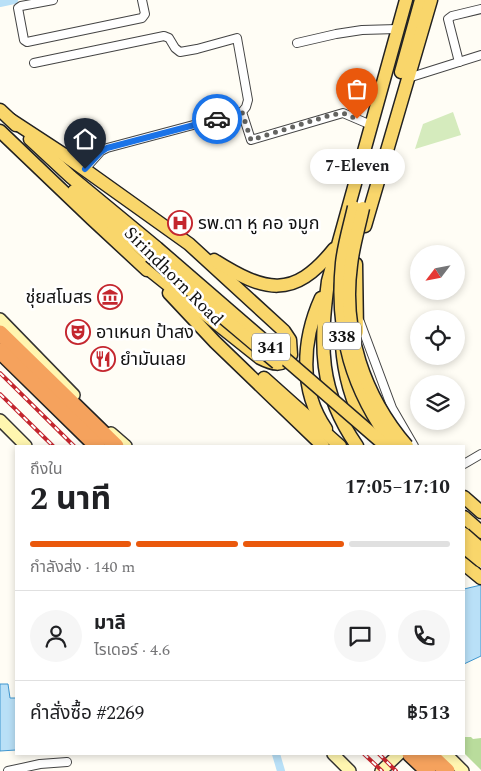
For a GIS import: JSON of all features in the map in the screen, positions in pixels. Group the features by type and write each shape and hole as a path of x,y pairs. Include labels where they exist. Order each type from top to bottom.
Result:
{"highway":[{"path":"0,333 115,445"},
{"path":"0,351 96,445"},
{"path":"411,755 428,771"},
{"path":"430,755 447,771"}],"main road":[{"path":"371,125 406,0"},
{"path":"393,445 369,409 352,371 341,323 340,285 342,261 354,207 412,0"},
{"path":"406,445 394,432 378,406 363,373 352,328 350,280 351,264 363,208 421,0"},
{"path":"408,78 431,0"},
{"name":"338","path":"376,445 358,414 344,364 342,335 346,304 356,258 381,166 408,78"},
{"name":"Sirindhorn Road","path":"0,110 40,149 103,204 150,256 215,342 322,445"},
{"path":"11,120 85,169 189,244 244,278 276,286 292,284 312,274 338,245"},
{"name":"338","path":"356,445 348,434 334,403 325,372 323,321 328,281 371,125"},
{"name":"Sirindhorn Road","path":"0,131 92,219 150,256 385,445"},
{"path":"13,142 238,332 376,445"},
{"path":"150,256 260,358 278,365 287,361 292,350 290,340 284,331 189,244"},
{"path":"150,256 338,445"},
{"path":"356,258 358,368 366,412 385,445"},
{"path":"328,281 312,322 308,342 306,372 308,392 314,407 338,445"},
{"path":"0,319 93,415 125,445"},
{"path":"93,415 131,445"},
{"path":"0,420 25,445"},
{"path":"465,499 481,512"},
{"path":"465,512 481,525"},
{"path":"465,518 481,532"},
{"path":"465,535 481,549"},
{"path":"465,547 481,561"},
{"path":"465,565 481,578"},
{"path":"334,755 350,771"},
{"path":"382,771 398,755"},
{"path":"388,771 404,755"},
{"path":"423,755 440,771"},
{"path":"438,755 454,771"},
{"path":"447,755 463,771"}],"street":[{"path":"53,0 18,8 24,40 27,42 142,18 145,14 142,0"},
{"path":"459,62 448,19 452,16 481,9"},
{"path":"297,44 336,34 362,30 397,29"},
{"path":"34,63 164,36 170,38 174,48 180,52 237,38 248,100 242,112 107,148 85,169"},
{"path":"408,78 481,55"},
{"path":"242,112 251,140 343,113 371,125"},
{"path":"356,312 392,408 413,445"},
{"path":"465,463 481,454"},
{"path":"465,494 481,508"},
{"path":"465,554 470,554 481,544"},
{"path":"8,771 40,764 68,762"}],"green space":[{"path":"453,112 461,135 415,149 423,124"},
{"path":"465,737 481,738 481,770 465,754"}],"water":[{"path":"481,585 481,656 465,664 465,589"},
{"path":"0,684 8,684 10,698 15,698 15,750 0,751"}],"waterway":[{"path":"0,3 14,0"},
{"path":"276,755 281,771"}],"railway":[{"path":"0,373 73,445"},
{"path":"0,394 52,445"},
{"path":"365,755 382,771"},
{"path":"380,755 396,771"}],"way so far":[{"path":"217,119 242,112 251,140 331,115 343,113 357,119"}],"place":[{"name":"7-Eleven","path":"357,119"},
{"name":"รพ.ตา หู คอ จมูก","path":"180,223"},
{"name":"ชุ่ยสโมสร","path":"110,297"},
{"name":"อาเหนก ป้าสง","path":"78,332"},
{"name":"ยำมันเลย","path":"103,359"}],"route":[{"path":"85,169 107,148 217,119"}]}
